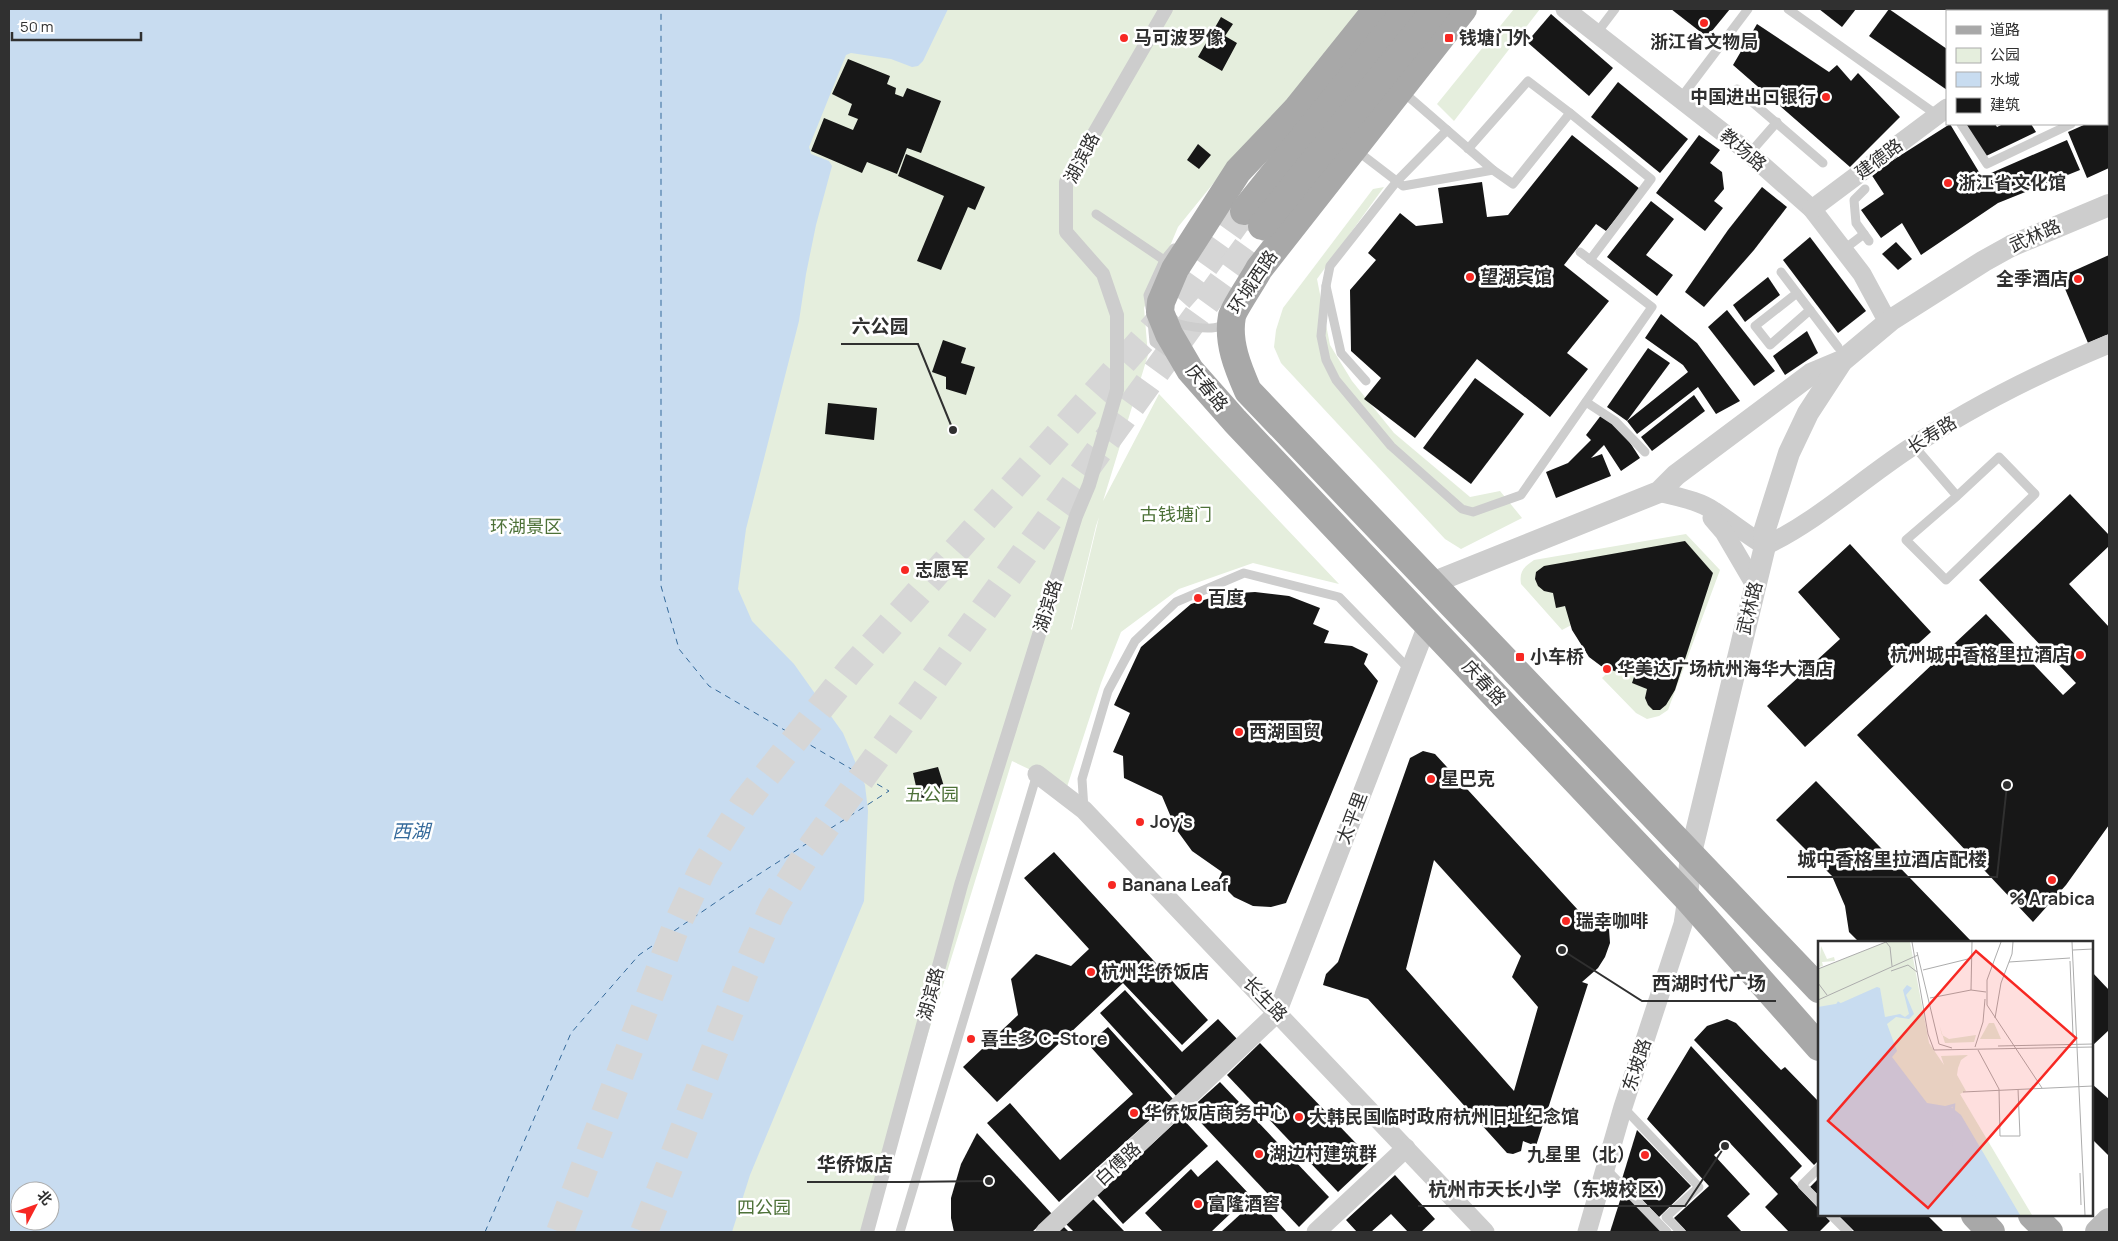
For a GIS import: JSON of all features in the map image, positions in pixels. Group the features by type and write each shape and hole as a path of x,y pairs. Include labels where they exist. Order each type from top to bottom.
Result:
{"main road":[{"path":"1160,312 1161,302 1175,269 1238,171 1296,110 1377,9"},
{"name":"环城西路","path":"1407,9 1253,218 1436,9"},
{"name":"环城西路","path":"1232,316 1259,270 1463,9"},
{"name":"庆春路","path":"1160,312 1169,334 1190,370 1235,421 1686,898 1818,1046"},
{"name":"庆春路","path":"1232,316 1232,344 1237,365 1248,391 1818,988"},
{"path":"1976,1216 1991,1232"},
{"path":"2033,1216 2049,1232"},
{"path":"2098,1232 2109,1221"}],"street":[{"name":"湖滨路","path":"867,1232 961,885 1076,516 1089,485 1117,390 1117,315 1103,274 1066,232 1066,182 1166,9"},
{"name":"教场路","path":"1565,9 1749,154 1812,209 1862,274 1883,313 1890,320"},
{"name":"建德路","path":"1812,209 1942,112"},
{"name":"武林路","path":"1432,583 1659,492 1676,475 1811,374 1890,320 2011,246 2109,205"},
{"name":"长寿路","path":"1765,546 1791,534 1914,446 1979,406 2048,369 2109,344"},
{"name":"武林路","path":"1686,898 1691,853 1765,546 1764,532 1789,453 1840,354"},
{"path":"1659,492 1698,503 1713,510 1739,530 1765,546"},
{"path":"1698,503 1724,532 1755,585"},
{"name":"太平里","path":"1278,1012 1428,623"},
{"name":"长生路","path":"1037,774 1084,810 1485,1232"},
{"name":"东坡路","path":"1592,1229 1605,1169 1623,1107 1683,924 1686,898"},
{"name":"白傅路","path":"1045,1232 1278,1012"},
{"path":"1316,1232 1406,1148"}],"lane":[{"path":"1596,34 1615,9"},
{"path":"1680,99 1748,9"},
{"path":"1788,9 1942,112"},
{"path":"1468,149 1528,81 1651,178 1590,260"},
{"path":"1400,89 1468,149 1513,184 1570,113"},
{"path":"1737,89 1823,163"},
{"path":"1749,154 1777,122"},
{"path":"1962,125 1987,164 2069,125"},
{"path":"1447,130 1397,181 1330,266 1321,336 1326,360 1336,380 1391,446 1462,509 1472,512 1521,495 1652,308 1580,252"},
{"path":"1353,148 1404,186 1493,170"},
{"path":"1190,370 1154,342 1148,295 1164,260 1238,171"},
{"path":"1844,250 1866,237 1856,223 1854,200 1866,189"},
{"path":"1096,214 1164,260"},
{"path":"1781,272 1840,354"},
{"path":"1326,286 1341,353 1366,382"},
{"path":"1797,293 1755,326 1770,345 1810,310"},
{"name":"环城西路","path":"1160,312 1176,323 1199,327 1219,327 1232,316"},
{"path":"1586,402 1615,420 1645,452"},
{"path":"1914,446 1957,496"},
{"path":"1999,457 2035,494 1946,580 1906,540 1957,496 1999,457"},
{"path":"1084,810 1082,779 1108,691 1135,640 1176,602 1244,573 1339,597 1409,669"},
{"path":"900,1232 1037,774"},
{"path":"1623,1107 1699,1187 1666,1217 1681,1232"},
{"path":"1605,1169 1667,1232"},
{"path":"1818,1169 1802,1185 1818,1201"},
{"path":"1832,1216 1848,1232"}],"green space":[{"name":"西湖","path":"9,9 1362,9 1305,88 1229,164 1178,227 1144,308 1148,355 1103,501 1159,394 1339,584 1253,563 1179,589 1121,632 1101,683 1067,787 1012,761 867,1232 9,1232","holes":["1099,517 1072,629 1071,630"]},
{"path":"1514,9 1540,9 1454,121 1437,104"},
{"path":"1384,187 1317,279 1330,345 1352,381 1394,433 1470,497 1500,491 1522,518 1461,549 1445,539 1281,363 1274,347 1276,330 1283,308 1373,189"},
{"path":"1686,534 1720,570 1668,710 1659,716 1647,719 1636,713 1602,678 1618,663 1579,621 1562,630 1521,584 1521,576 1525,567 1534,560"}],"water":[{"name":"西湖","path":"9,9 948,9 923,61 918,66 912,67 891,59 851,53 846,55 809,147 811,154 829,161 832,166 816,225 799,321 746,529 738,589 752,621 794,664 843,733 865,785 868,811 864,901 750,1175 732,1232 9,1232"}],"building":[{"name":"浙江省文物局","path":"1671,9 1730,9 1707,37"},
{"path":"1819,9 1856,9 1842,27"},
{"path":"1889,9 1946,48 1946,89 1869,36"},
{"path":"1951,9 2021,10 1952,10"},
{"path":"1551,14 1613,68 1589,96 1527,42"},
{"path":"1221,17 1233,24 1225,36 1237,43 1222,71 1198,57"},
{"name":"中国进出口银行","path":"1757,24 1829,72 1837,65 1851,81 1858,73 1900,117 1850,167 1733,65"},
{"path":"2108,46 2109,47 2108,84"},
{"path":"848,59 890,76 887,84 896,88 895,94 903,97 907,88 941,101 921,153 907,148 897,174 867,162 862,173 811,151 824,118 853,130 858,119 848,115 852,104 832,94"},
{"path":"1618,82 1688,139 1660,173 1591,117"},
{"path":"2108,114 2109,168 2087,178 2068,132 2084,125 2108,125"},
{"path":"1948,125 1951,125 1982,177 2067,140 2080,170 1998,203 1921,255 1902,223 1881,238 1861,210 1884,194 1871,174"},
{"path":"1966,125 1996,125 1997,127 2001,125 2032,125 2036,132 1984,157"},
{"name":"望湖宾馆","path":"1572,135 1640,189 1606,231 1596,224 1564,265 1609,301 1567,353 1588,369 1550,417 1477,359 1415,438 1364,399 1381,378 1351,351 1350,290 1376,260 1368,253 1400,213 1416,226 1443,223 1438,188 1482,182 1487,217 1508,215"},
{"path":"1699,135 1720,150 1710,163 1722,172 1724,189 1714,201 1723,208 1705,231 1656,193"},
{"path":"1198,144 1211,155 1199,169 1187,160"},
{"path":"906,154 985,187 975,210 968,207 941,270 917,261 944,196 898,176"},
{"path":"1762,187 1787,207 1754,250 1704,307 1685,292 1728,230"},
{"path":"1651,201 1674,219 1646,255 1673,275 1657,296 1607,257"},
{"path":"1810,237 1866,311 1838,333 1783,260"},
{"path":"1896,242 1912,259 1898,270 1882,254"},
{"path":"2109,255 2109,334 2088,343 2060,277"},
{"path":"1768,277 1780,295 1745,322 1733,305"},
{"path":"1727,310 1775,371 1754,386 1708,327"},
{"path":"1661,314 1697,343 1740,401 1716,414 1698,387 1637,434 1627,421 1688,372 1683,365 1645,338"},
{"path":"1807,331 1818,353 1785,375 1773,356"},
{"path":"943,340 966,348 961,363 975,367 966,395 946,389 946,377 932,372"},
{"path":"1648,348 1670,363 1627,421 1607,407"},
{"path":"1475,378 1524,414 1471,484 1423,448"},
{"path":"1694,395 1705,411 1652,451 1641,437"},
{"path":"828,403 877,408 874,440 825,434"},
{"path":"1602,414 1627,438 1640,458 1621,471 1604,445 1591,458 1602,454 1611,476 1556,498 1546,472 1568,463 1591,440 1586,435"},
{"path":"2070,494 2109,535 2109,546 2069,584 2109,627 2109,825 2066,885 2033,922 1857,735 1986,614 2063,695 2076,683 1979,580"},
{"path":"1685,541 1713,573 1675,690 1666,705 1660,710 1653,710 1645,698 1647,689 1632,683 1635,674 1617,672 1601,666 1589,657 1572,630 1565,606 1556,608 1553,593 1544,591 1538,586 1535,579 1536,572 1544,566"},
{"path":"1850,544 1931,632 1805,747 1767,706 1840,639 1798,592"},
{"name":"西湖国贸","path":"1255,592 1289,596 1320,608 1313,624 1329,631 1324,643 1352,646 1368,654 1364,664 1378,681 1286,903 1271,907 1253,906 1234,897 1218,881 1222,872 1192,851 1176,829 1162,796 1124,778 1123,756 1113,752 1130,713 1114,705 1141,647 1191,604 1223,594"},
{"path":"1423,751 1435,754 1578,910 1589,911 1599,916 1609,929 1610,943 1605,957 1598,968 1582,982 1588,984 1536,1146 1523,1141 1521,1151 1513,1154 1507,1153 1368,999 1323,985 1326,974 1338,962 1410,758","holes":["1434,860 1521,956 1512,977 1538,1007 1514,1091 1406,969"]},
{"path":"938,767 947,796 920,804 913,773"},
{"path":"1816,781 1971,941 1858,941 1849,932 1845,906 1832,876 1776,820"},
{"name":"杭州华侨饭店","path":"1054,852 1208,1020 1182,1045 1123,983 997,1102 963,1067 1018,1015 1011,979 1036,954 1071,966 1089,949 1024,878"},
{"path":"2093,973 2109,990 2109,1030 2093,1045"},
{"path":"1125,990 1182,1052 1218,1019 1238,1040 1177,1097 1100,1013"},
{"path":"1727,1019 1736,1023 1781,1070 1785,1067 1818,1101 1818,1161 1814,1165 1694,1040 1707,1026"},
{"name":"华侨饭店商务中心","path":"1108,1027 1173,1099 1059,1202 987,1123 1010,1103 1060,1160 1133,1094 1088,1044"},
{"name":"大韩民国临时政府杭州旧址纪念馆","path":"1260,1043 1372,1160 1338,1192 1227,1075"},
{"path":"1691,1046 1802,1166 1790,1178 1818,1208 1818,1216 1825,1216 1830,1221 1819,1232 1789,1232 1765,1207 1778,1194 1729,1142 1714,1155 1750,1194 1727,1216 1742,1232 1687,1232 1674,1218 1709,1186 1647,1119"},
{"name":"湖边村建筑群","path":"1220,1082 1329,1197 1299,1227 1189,1110"},
{"path":"2093,1085 2109,1099 2109,1156 2093,1140"},
{"path":"1181,1117 1208,1146 1123,1224 1097,1195"},
{"name":"九星里（北）","path":"1637,1130 1691,1186 1659,1217 1622,1179"},
{"path":"977,1133 1052,1214 1032,1232 954,1232 951,1218 951,1198 961,1164"},
{"name":"富隆酒窖","path":"1217,1160 1250,1195 1211,1232 1163,1232 1145,1213 1191,1169 1198,1177"},
{"path":"1395,1175 1435,1219 1421,1232 1408,1232 1391,1214 1371,1232 1357,1232 1346,1220"},
{"path":"1818,1179 1818,1195 1810,1187"},
{"path":"1623,1191 1663,1232 1610,1232"},
{"path":"1092,1198 1125,1232 1074,1232 1065,1223"},
{"path":"1257,1199 1287,1232 1221,1232"},
{"path":"1839,1216 1928,1216 1944,1232 1855,1232"},
{"path":"1063,1226 1069,1232 1056,1232"}],"ferry route":[{"path":"485,1232 571,1033 639,955 728,894 889,791 709,686 679,649 661,586 661,9"}],"tunnel":[{"path":"560,1232 675,929 703,868 743,805 852,668 1192,284 1244,211"},
{"path":"644,1232 745,972 773,908 810,849 1262,226"}],"place":[{"name":"浙江省文物局","path":"1704,23"},
{"name":"马可波罗像","path":"1124,38"},
{"name":"钱塘门外","path":"1449,38"},
{"name":"中国进出口银行","path":"1826,97"},
{"name":"浙江省文化馆","path":"1948,183"},
{"name":"望湖宾馆","path":"1470,277"},
{"name":"全季酒店","path":"2078,279"},
{"name":"六公园","path":"953,430"},
{"name":"志愿军","path":"905,570"},
{"name":"百度","path":"1198,598"},
{"name":"杭州城中香格里拉酒店","path":"2080,655"},
{"name":"小车桥","path":"1520,657"},
{"name":"华美达广场杭州海华大酒店","path":"1607,669"},
{"name":"西湖国贸","path":"1239,732"},
{"name":"星巴克","path":"1431,779"},
{"name":"城中香格里拉酒店配楼","path":"2007,785"},
{"name":"Joy's","path":"1140,822"},
{"name":"% Arabica","path":"2052,880"},
{"name":"Banana Leaf","path":"1112,885"},
{"name":"瑞幸咖啡","path":"1566,921"},
{"name":"西湖时代广场","path":"1562,950"},
{"name":"杭州华侨饭店","path":"1091,972"},
{"name":"喜士多 C-Store","path":"971,1039"},
{"name":"华侨饭店商务中心","path":"1134,1113"},
{"name":"大韩民国临时政府杭州旧址纪念馆","path":"1299,1117"},
{"name":"杭州市天长小学（东坡校区）","path":"1725,1146"},
{"name":"湖边村建筑群","path":"1259,1154"},
{"name":"九星里（北）","path":"1645,1155"},
{"name":"华侨饭店","path":"989,1181"},
{"name":"富隆酒窖","path":"1198,1204"}],"park label":[{"name":"古钱塘门","path":"1176,515"},
{"name":"环湖景区","path":"526,527"},
{"name":"五公园","path":"932,795"},
{"name":"四公园","path":"764,1208"}]}
